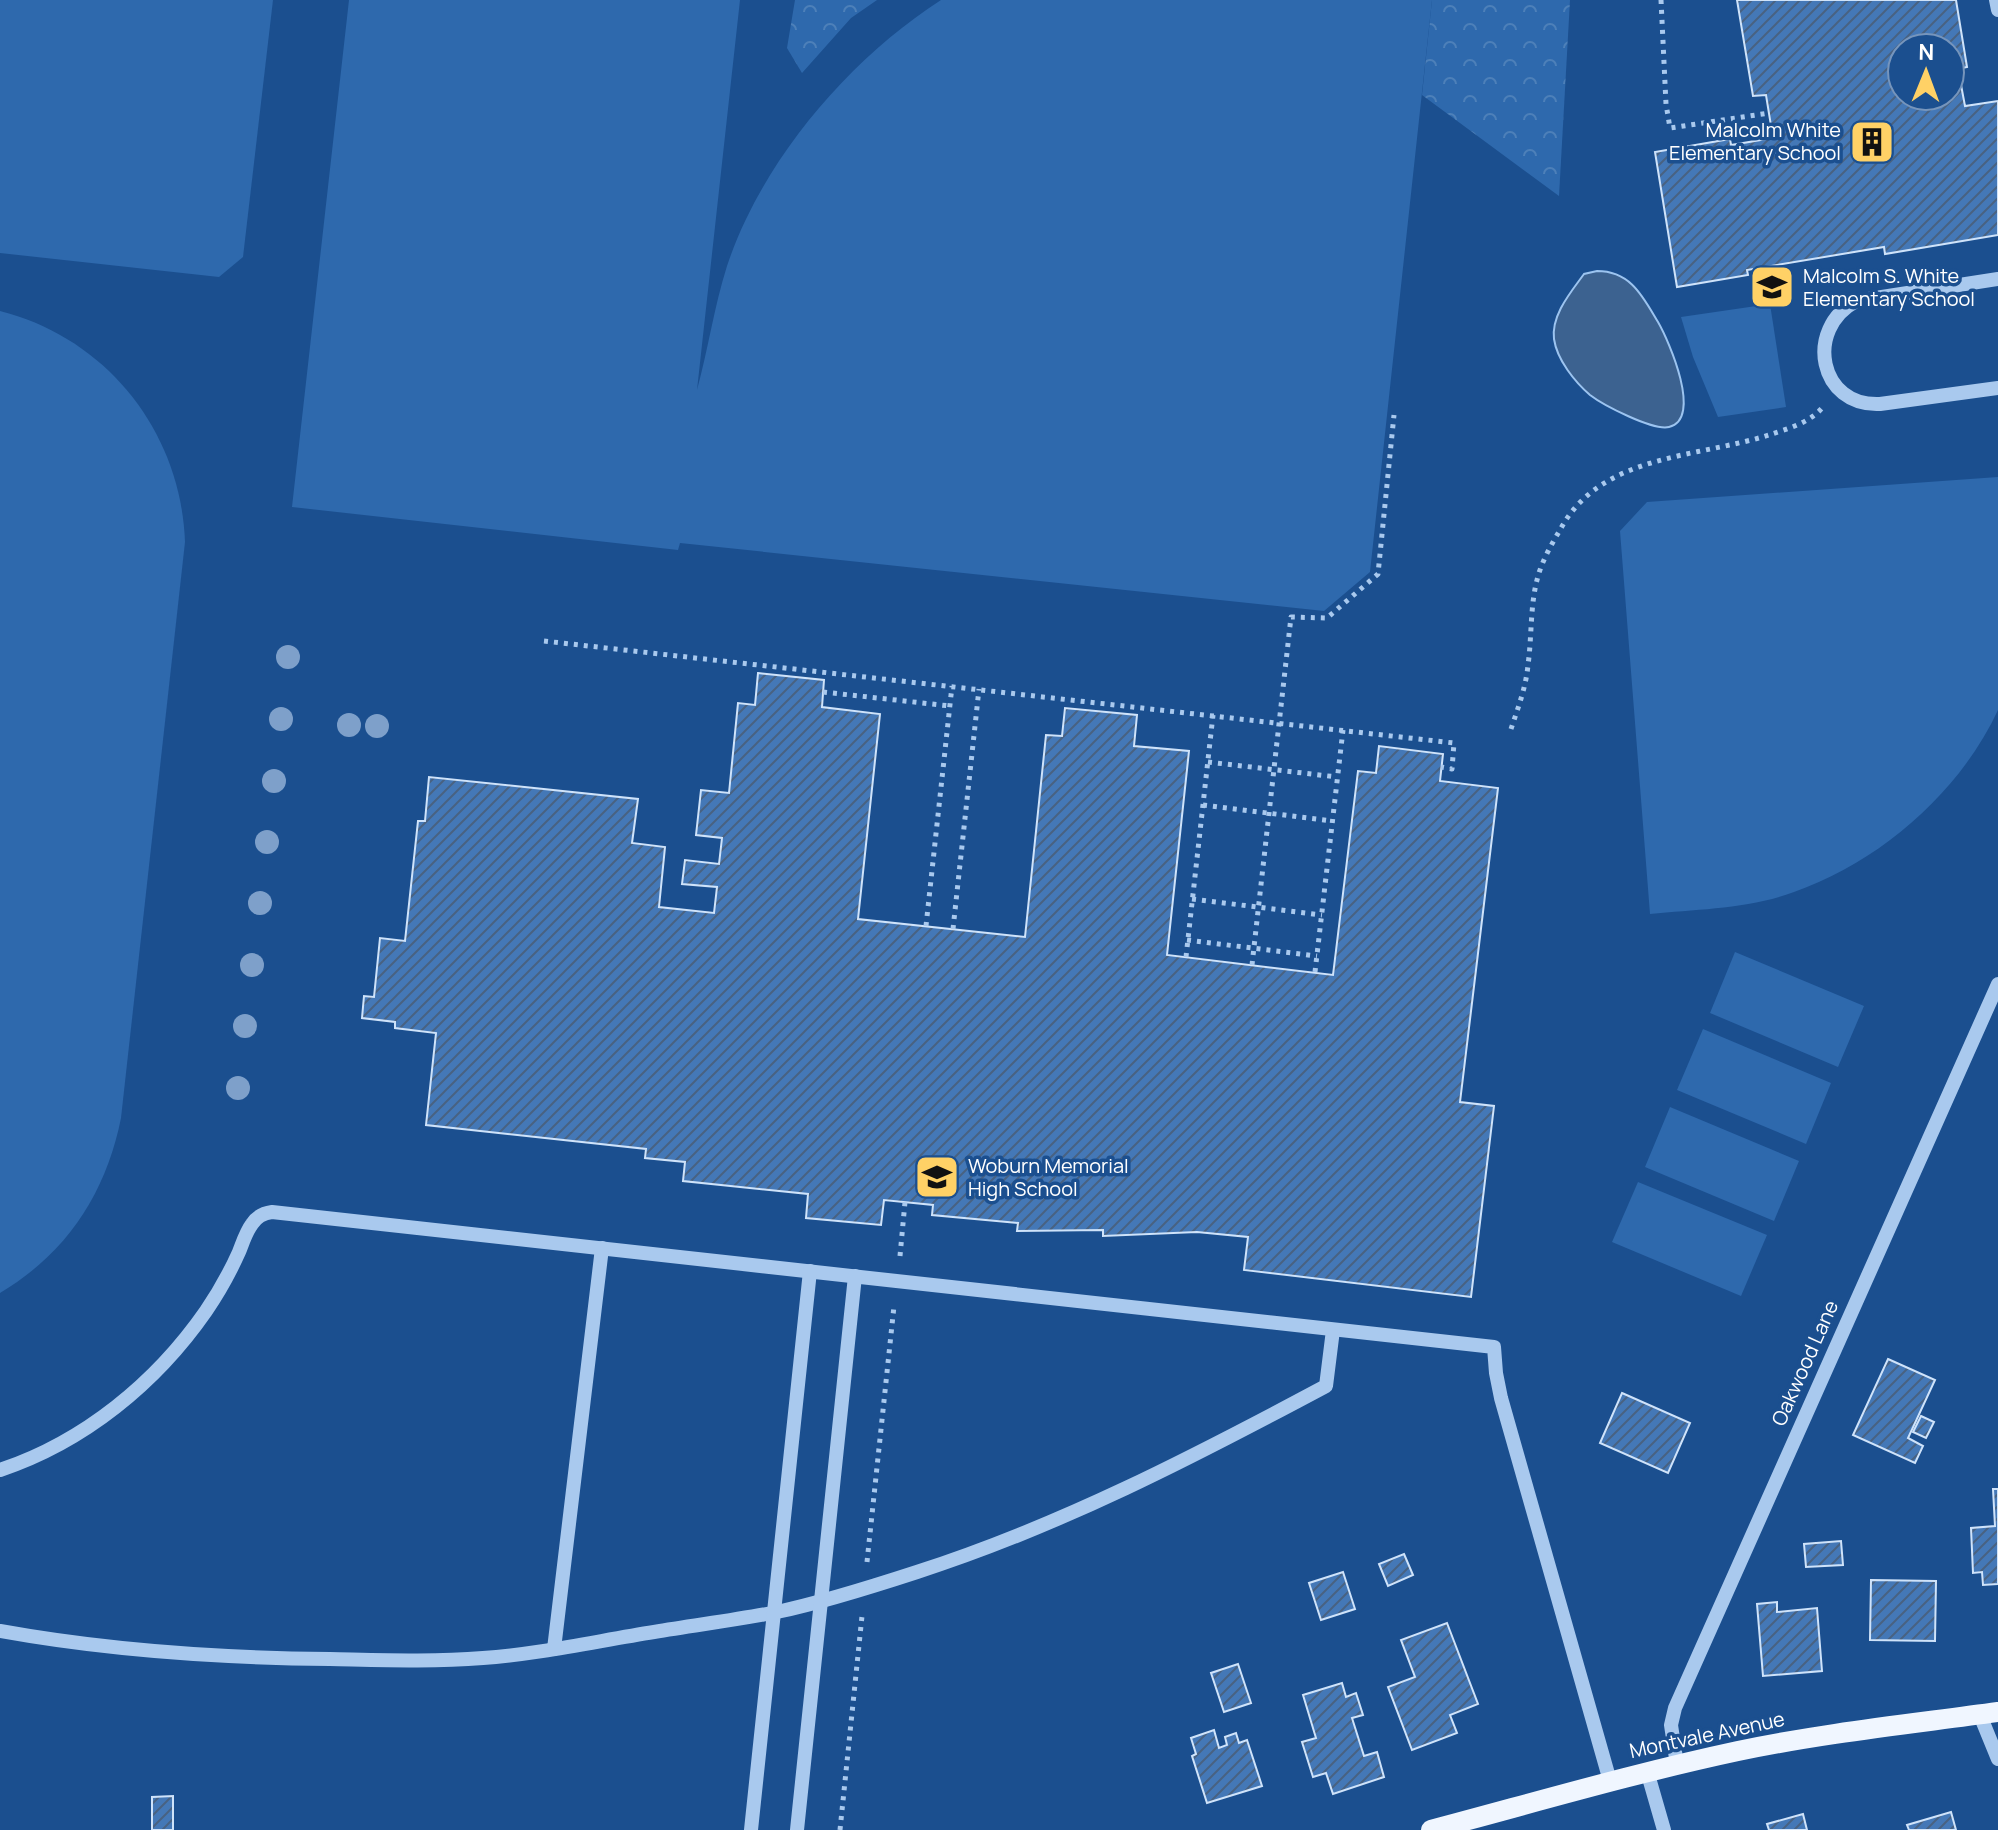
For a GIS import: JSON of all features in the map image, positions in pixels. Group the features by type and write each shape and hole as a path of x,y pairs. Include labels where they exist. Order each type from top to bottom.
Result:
{"main road":[{"name":"Montvale Avenue","path":"1431,1830 1647,1771 1794,1741 1989,1714"}],"street":[{"path":"1996,0 1998,10"},
{"path":"1998,279 1856,301 1840,310 1829,325 1824,343 1829,373 1838,389 1853,399 1871,404 1998,388"},
{"name":"Oakwood Lane","path":"1677,1765 1671,1725 1675,1708 1782,1461 1998,984"},
{"path":"0,1470 47,1450 85,1429 152,1375 181,1344 207,1309 250,1226 265,1213 279,1211 1494,1347 1501,1398 1610,1781"},
{"path":"554,1649 602,1248"},
{"path":"751,1830 810,1271"},
{"path":"797,1830 855,1276"},
{"path":"0,1631 102,1647 226,1658 455,1660 554,1649 774,1612 919,1571 1015,1536 1110,1497 1202,1452 1326,1386 1333,1330"},
{"path":"1989,1714 1998,1759"},
{"path":"1647,1771 1664,1830"}],"path":[{"path":"1661,0 1670,128 1769,113"},
{"path":"1511,729 1525,687 1537,578 1574,507 1594,489 1640,465 1750,441 1799,425 1817,413 1838,389"},
{"path":"1252,965 1291,617 1327,618 1378,574 1394,415"},
{"path":"544,641 1454,743 1452,769 1441,767"},
{"path":"926,926 952,686"},
{"path":"953,929 979,689"},
{"path":"823,692 950,706"},
{"path":"1186,957 1213,715"},
{"path":"1315,972 1343,730"},
{"path":"1208,762 1337,777"},
{"path":"1203,805 1332,821"},
{"path":"1192,899 1322,915"},
{"path":"1187,940 1317,956"},
{"path":"840,1830 905,1202"}],"green space":[{"path":"0,0 273,0 243,257 219,277 0,253"},
{"path":"349,0 740,0 697,390 727,266 742,227 762,189 812,116 842,83 873,52 941,0 1432,0 1370,572 1324,611 680,543 678,550 292,507"},
{"path":"795,0 877,0 851,18 802,73 787,48"},
{"path":"1432,0 1570,0 1559,196 1422,95"},
{"path":"1770,304 1786,407 1718,417 1693,357 1681,317"},
{"path":"0,311 39,324 73,343 105,367 131,395 153,428 169,463 180,502 185,542 121,1118 105,1171 80,1219 45,1259 0,1293"},
{"path":"1998,477 1998,710 1962,769 1939,796 1886,843 1826,879 1759,902 1650,914 1620,531 1647,502"},
{"path":"1735,952 1864,1006 1838,1067 1710,1013"},
{"path":"1703,1029 1831,1083 1806,1144 1677,1090"},
{"path":"1670,1107 1799,1161 1774,1221 1645,1167"},
{"path":"1638,1182 1767,1235 1741,1296 1612,1242"}],"shaded area":[{"path":"1597,271 1619,275 1635,287 1663,332 1675,361 1683,395 1679,421 1669,427 1640,421 1596,399 1573,377 1559,355 1554,330 1559,313 1584,274"}],"building":[{"name":"Malcolm White Elementary School","path":"1737,0 1956,0 1961,32 1886,32 1886,112 1966,112 1966,106 1998,101 1998,235 1885,254 1884,247 1747,270 1748,275 1677,287 1655,152 1730,139 1731,145 1773,138 1766,95 1753,96"},
{"name":"Woburn Memorial High School","path":"758,673 824,680 822,707 880,714 858,919 1025,937 1046,735 1062,736 1065,708 1137,715 1134,746 1189,751 1167,955 1333,975 1358,771 1376,773 1379,746 1443,754 1440,781 1498,788 1460,1102 1494,1106 1471,1297 1244,1270 1248,1237 1197,1232 1103,1236 1103,1230 1017,1231 1018,1223 932,1215 933,1205 884,1200 881,1225 806,1218 808,1194 683,1181 685,1162 645,1158 646,1149 426,1125 436,1033 395,1028 395,1022 362,1018 364,996 374,997 380,938 405,941 418,821 425,821 429,777 638,799 632,843 665,847 659,907 714,913 717,887 682,884 685,860 719,864 722,838 696,835 701,790 729,793 738,703 755,705"},
{"path":"1888,1359 1935,1380 1908,1438 1923,1446 1915,1463 1853,1435"},
{"path":"1622,1393 1690,1423 1668,1473 1600,1443"},
{"path":"1921,1416 1934,1422 1926,1438 1913,1432"},
{"path":"1993,1489 1998,1489 1998,1584 1983,1585 1982,1572 1973,1573 1971,1528 1995,1526"},
{"path":"1841,1541 1843,1565 1806,1567 1804,1544"},
{"path":"1404,1554 1413,1575 1388,1586 1379,1564"},
{"path":"1343,1572 1355,1609 1321,1620 1309,1583"},
{"path":"1871,1580 1936,1581 1935,1641 1870,1640"},
{"path":"1777,1602 1777,1612 1817,1608 1822,1671 1763,1676 1757,1604"},
{"path":"1447,1623 1478,1704 1450,1715 1457,1733 1412,1750 1388,1687 1415,1677 1401,1640"},
{"path":"1238,1664 1251,1703 1224,1712 1211,1673"},
{"path":"1342,1683 1346,1697 1356,1693 1363,1715 1352,1718 1364,1756 1377,1752 1384,1777 1333,1794 1326,1773 1313,1777 1302,1742 1316,1738 1303,1695"},
{"path":"1214,1730 1219,1748 1227,1745 1225,1737 1236,1733 1239,1743 1247,1740 1262,1786 1207,1803 1192,1756 1196,1754 1191,1738"},
{"path":"173,1796 173,1830 152,1830 152,1797"},
{"path":"1951,1812 1956,1830 1909,1830 1907,1825"},
{"path":"1803,1814 1807,1830 1769,1830 1767,1824"}],"place":[{"name":"Malcolm White Elementary School","path":"1872,142"},
{"name":"Malcolm S. White Elementary School","path":"1772,287"},
{"name":"Woburn Memorial High School","path":"937,1177"}]}
